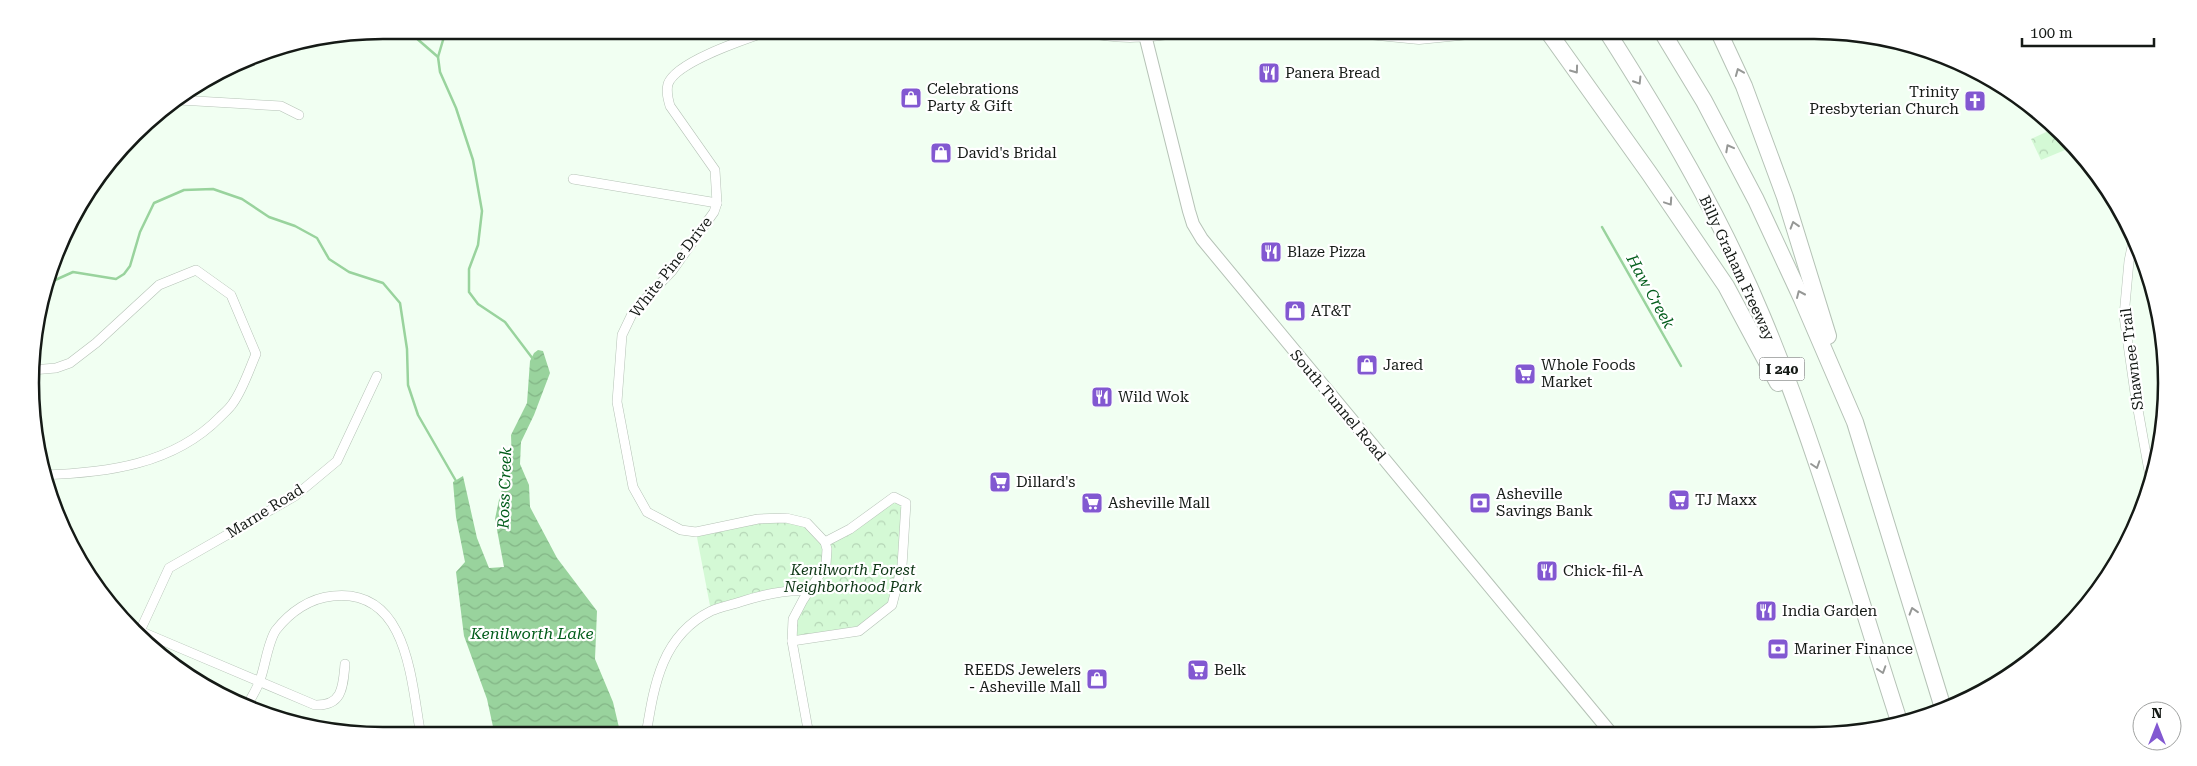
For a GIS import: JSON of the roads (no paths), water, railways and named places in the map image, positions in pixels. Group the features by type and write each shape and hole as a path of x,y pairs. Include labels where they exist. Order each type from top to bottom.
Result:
{"highway":[{"path":"1552,39 1649,173 1726,286 1808,438"},
{"name":"Billy Graham Freeway","path":"1612,39 1665,124 1714,215 1762,315 1808,438 1898,717"},
{"name":"I 240","path":"1666,39 1704,101 1756,200 1802,299 1855,422 1941,703"},
{"path":"1722,39 1744,86 1785,197 1855,422"}],"main road":[{"name":"South Tunnel Road","path":"1146,39 1189,211 1193,224 1202,239 1308,370 1605,727"}],"street":[{"name":"White Pine Drive","path":"748,39 686,64 673,75 668,84 667,96 670,106 715,170 716,204 714,212 672,271 633,312 622,335 617,402 633,487 648,512 681,530 696,532 758,519 786,518 807,523 825,542"},
{"path":"187,100 281,106 299,115"},
{"path":"573,179 716,204"},
{"name":"Shawnee Trail","path":"2131,250 2124,316 2148,467"},
{"path":"39,369 56,368 70,362 96,343 159,285 196,270 231,295 256,354 233,404 211,426 190,442 146,462 113,470 51,474"},
{"name":"Marne Road","path":"142,628 169,568 294,496 337,461 377,376"},
{"path":"792,641 859,630 892,606 902,566 906,503 894,497 850,529 825,542 827,549 826,565 808,591 793,619 792,641 808,727"},
{"path":"647,727 652,695 663,661 680,633 711,611 766,594 808,591"},
{"path":"250,700 259,682 275,631 291,614 310,602 326,596 356,596 379,608 394,626 404,645 419,727"},
{"path":"149,635 315,705 326,705 336,700 343,684 345,664"}],"water":[{"name":"Kenilworth Lake","path":"538,350 543,351 550,373 534,415 521,442 520,464 529,485 530,507 557,558 597,611 595,659 613,702 619,727 493,727 487,699 464,636 456,572 465,562 456,517 453,482 463,476 477,538 489,568 504,567 495,519 500,495 512,464 511,435 527,403 530,361"}],"waterway":[{"path":"417,39 438,57"},
{"name":"Ross Creek","path":"443,39 438,57 440,72 456,108 473,160 482,211 478,245 469,269 469,292 478,304 505,322 533,359"},
{"path":"54,280 73,272 116,279 124,274 130,266 140,232 154,203 184,190 213,189 242,199 269,217 295,226 317,238 329,259 349,272 383,283 400,303 407,349 408,385 418,415 456,481"},
{"name":"Haw Creek","path":"1602,227 1681,366"}],"place":[{"name":"Panera Bread","path":"1269,73"},
{"name":"Celebrations Party & Gift","path":"911,98"},
{"name":"Trinity Presbyterian Church","path":"1975,101"},
{"name":"David's Bridal","path":"941,153"},
{"name":"Blaze Pizza","path":"1271,252"},
{"name":"AT&T","path":"1295,311"},
{"name":"Jared","path":"1367,365"},
{"name":"Whole Foods Market","path":"1525,374"},
{"name":"Wild Wok","path":"1102,397"},
{"name":"Dillard's","path":"1000,482"},
{"name":"TJ Maxx","path":"1679,500"},
{"name":"Asheville Mall","path":"1092,503"},
{"name":"Asheville Savings Bank","path":"1480,503"},
{"name":"Chick-fil-A","path":"1547,571"},
{"name":"India Garden","path":"1766,611"},
{"name":"Mariner Finance","path":"1778,649"},
{"name":"Belk","path":"1198,670"},
{"name":"REEDS Jewelers - Asheville Mall","path":"1097,679"}],"park label":[{"name":"Kenilworth Forest Neighborhood Park","path":"853,578"}]}
